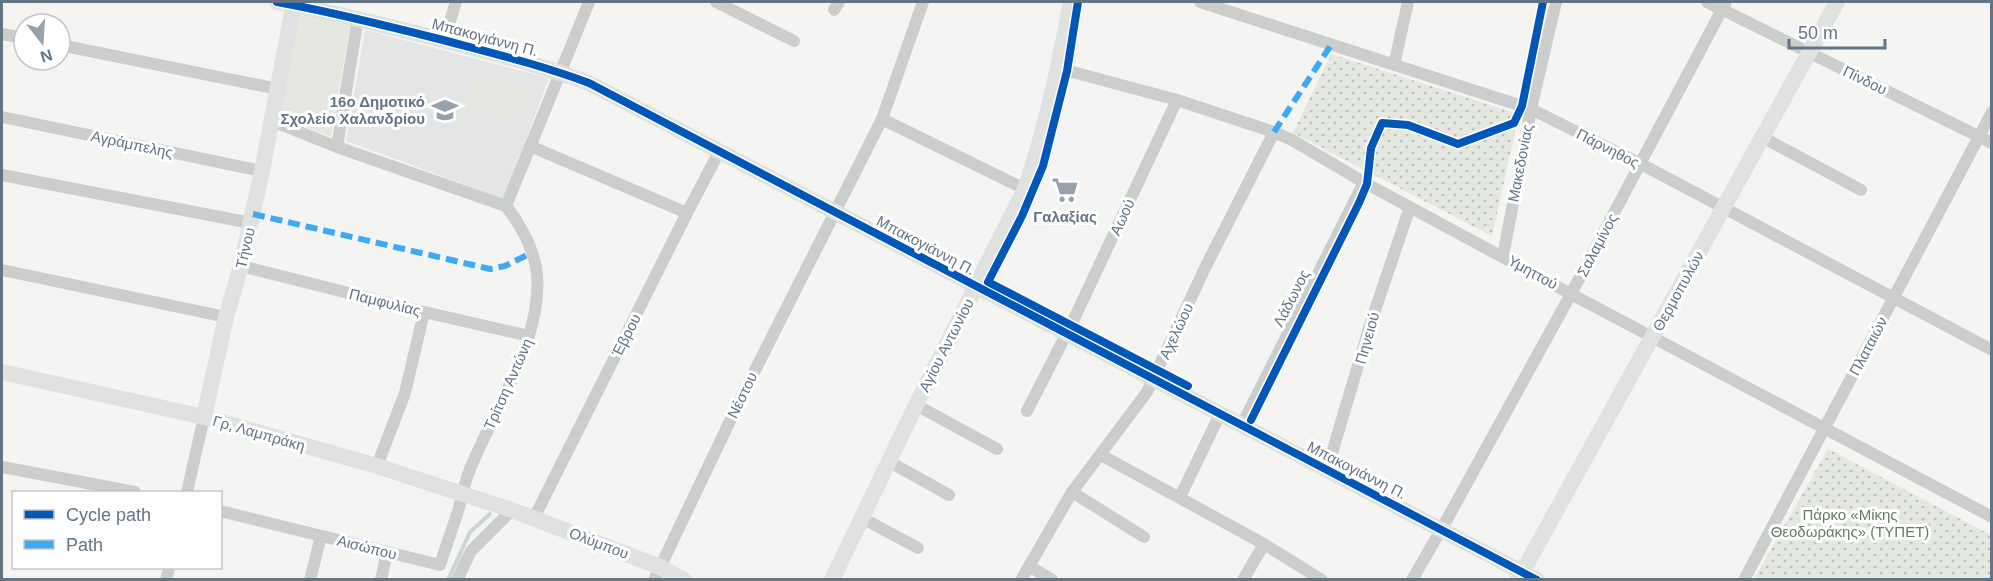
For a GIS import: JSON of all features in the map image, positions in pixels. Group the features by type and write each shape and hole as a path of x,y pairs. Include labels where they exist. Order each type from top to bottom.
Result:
{"street":[{"path":"444,40 456,2"},
{"path":"272,121 337,147 506,206 589,2"},
{"path":"716,2 794,41"},
{"path":"741,14 747,2"},
{"name":"Νέστου","path":"657,573 740,400 882,119 923,2"},
{"name":"Αγίου Αντωνίου","path":"833,579 888,461 1025,189 1038,151 1071,2"},
{"name":"Πάρνηθος","path":"1200,2 1531,109 1641,164 1992,350"},
{"path":"1394,64 1408,2"},
{"name":"Μακεδονίας","path":"1503,255 1531,109 1556,2"},
{"name":"Πίνδου","path":"1707,2 1724,5 1809,52 1992,143"},
{"name":"Θερμοπυλών","path":"1526,577 1652,337 1837,2"},
{"name":"Μπακογιάννη Π.","path":"288,3 358,18 504,55 560,72 613,95 1442,530 1526,577"},
{"name":"Τήνου","path":"188,491 226,316 241,266 262,171 278,89 288,3"},
{"name":"Σαλαμίνος","path":"1412,579 1442,530 1571,294 1724,5"},
{"path":"337,147 358,18"},
{"path":"72,47 278,89"},
{"name":"Υμηττού","path":"1058,68 1176,100 1274,132 1571,294 1992,517"},
{"name":"Αωού","path":"1027,411 1067,334 1176,100"},
{"name":"Πλαταιών","path":"1744,579 1992,112"},
{"name":"Αγράμπελης","path":"2,117 262,171"},
{"path":"882,119 1025,189"},
{"name":"Αχελώου","path":"1021,579 1072,492 1147,392 1204,270 1274,132"},
{"path":"1762,137 1860,190"},
{"path":"530,146 687,213"},
{"name":"Έβρου","path":"534,518 719,152"},
{"path":"2,175 250,223"},
{"name":"Λάδωνος","path":"1242,425 1364,182"},
{"name":"Τρίτση Αντώνη","path":"470,495 470,467 529,336 536,305 535,264 516,219 506,206"},
{"name":"Πηνειού","path":"1327,470 1370,326 1410,207"},
{"name":"Παμφυλίας","path":"241,266 529,336"},
{"path":"2,270 226,316"},
{"path":"377,466 405,393 424,312"},
{"name":"Γρ, Λαμπράκη","path":"2,372 204,417 377,466 512,510"},
{"path":"916,405 997,449"},
{"path":"1180,497 1220,414"},
{"path":"1101,455 1264,544 1322,579"},
{"path":"888,461 949,495"},
{"path":"2,467 130,491"},
{"path":"1072,492 1144,537"},
{"name":"Αισώπου","path":"222,511 440,565 470,495"},
{"path":"458,579 471,551 512,510"},
{"name":"Ολύμπου","path":"512,510 657,573 684,579"},
{"path":"862,518 918,548"},
{"path":"309,579 321,536"},
{"path":"1243,579 1264,544"},
{"path":"381,579 387,552"},
{"path":"1029,566 1052,579"}],"shaded area":[{"name":"16ο Δημοτικό Σχολείο Χαλανδρίου","path":"365,30 549,78 504,199 346,141"}],"green space":[{"path":"297,13 350,26 331,137 279,117"},
{"path":"1331,54 1519,114 1492,236 1293,133"},
{"path":"477,74 528,92 516,125 465,106"},
{"name":"Πάρκο «Μίκης Θεοδωράκης» (ΤΥΠΕΤ)","path":"1828,449 1991,535 1991,579 1754,579"}],"waterway":[{"path":"448,580 470,532 490,514"}],"marked path":[{"path":"1274,132 1331,45"},
{"path":"253,214 490,269 505,266 531,253"}],"cycle path":[{"path":"277,2 443,40 535,65 589,83 1537,580"},
{"path":"1078,2 1067,71 1043,166 1022,216 988,282 1188,386"},
{"path":"1251,420 1359,203 1367,184 1371,148 1382,123 1408,125 1458,144 1514,123 1522,106 1543,2"}],"place":[{"name":"16ο Δημοτικό Σχολείο Χαλανδρίου","path":"445,110"},
{"name":"Γαλαξίας","path":"1065,190"}]}
